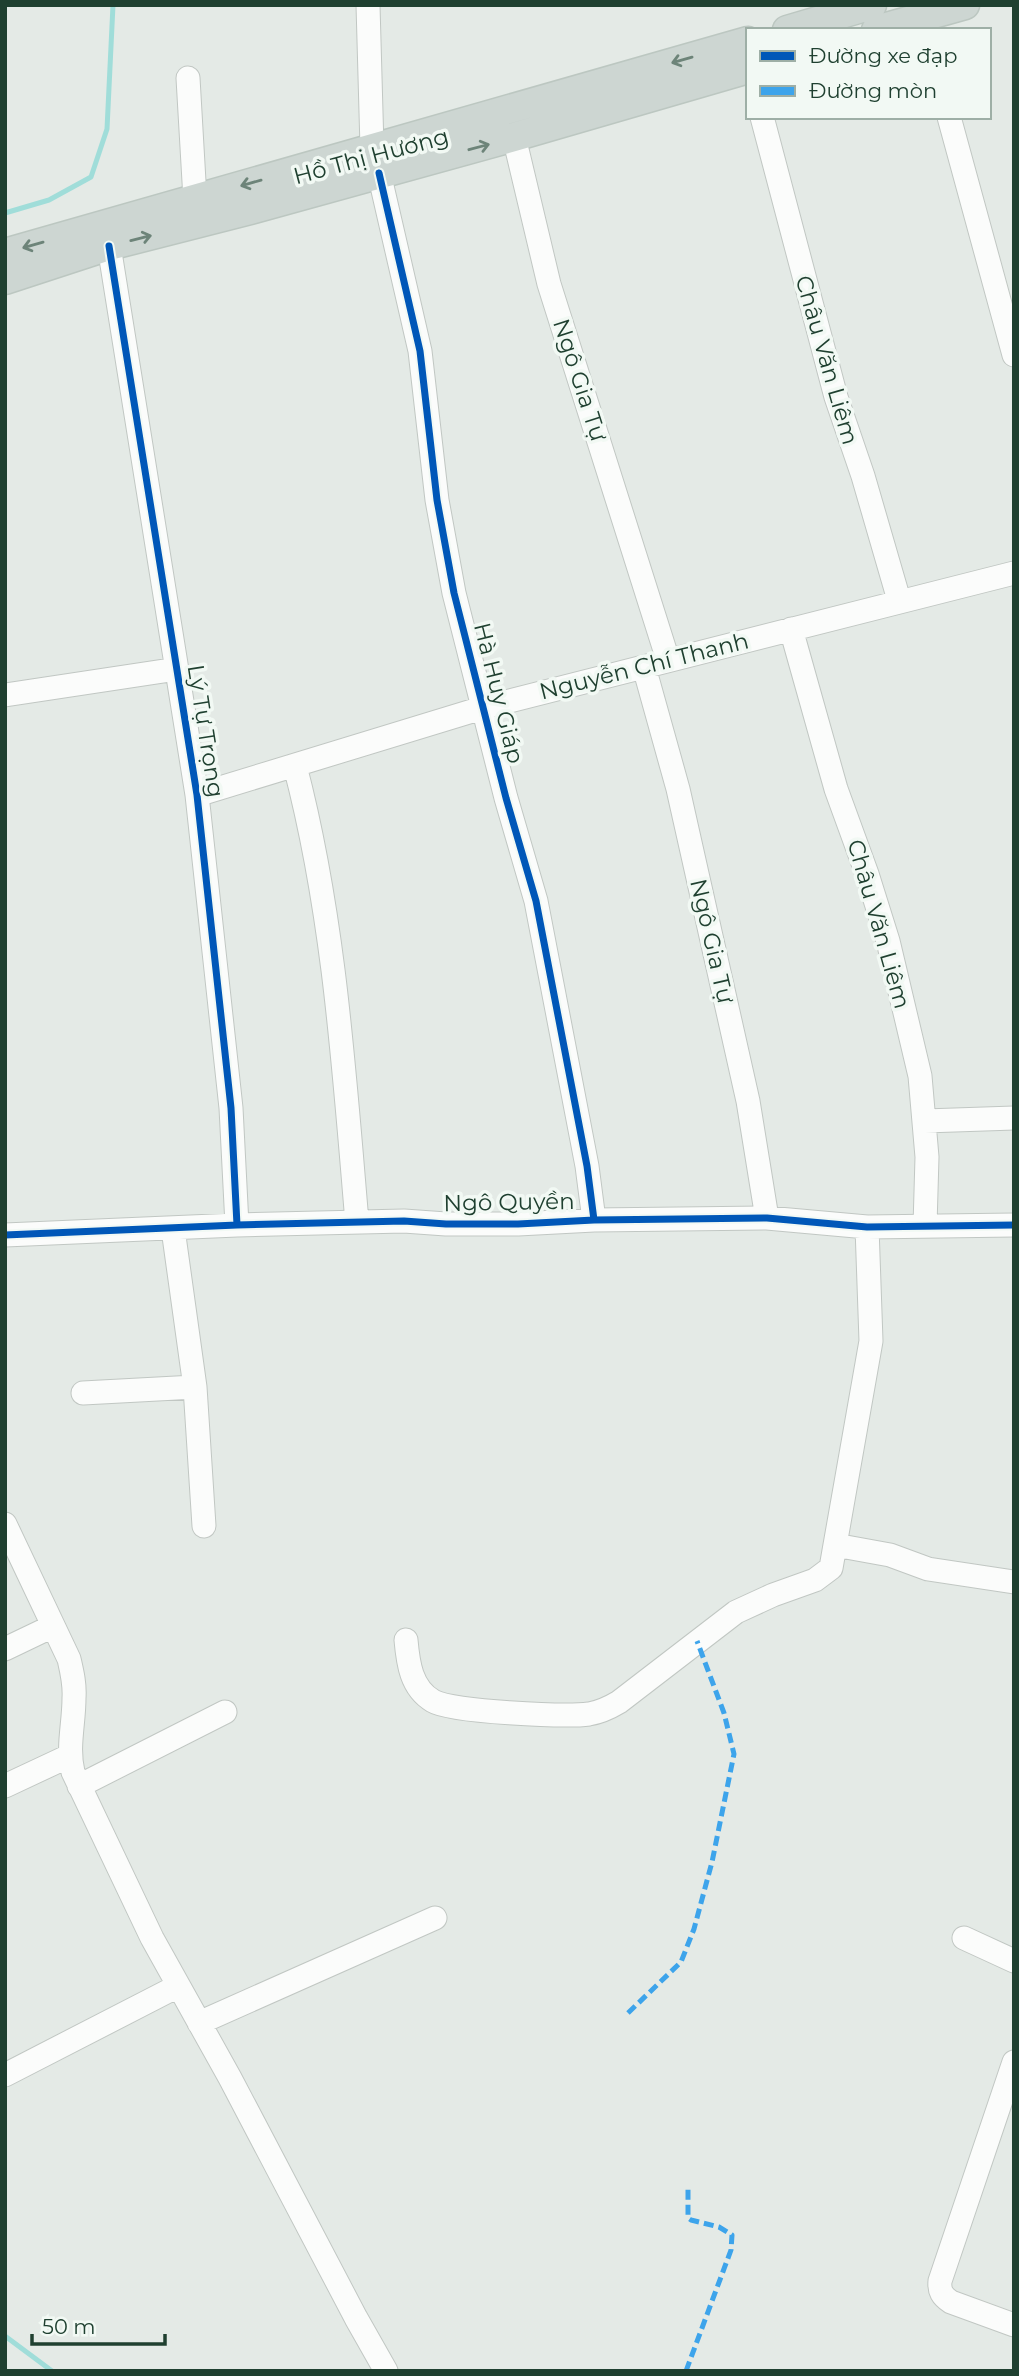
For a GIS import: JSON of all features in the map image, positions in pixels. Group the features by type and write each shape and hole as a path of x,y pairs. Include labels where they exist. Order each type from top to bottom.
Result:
{"main road":[{"path":"794,28 872,5"},
{"path":"883,28 965,5"},
{"name":"Hồ Thị Hương","path":"5,280 109,246 254,209 375,161 746,42"},
{"name":"Hồ Thị Hương","path":"5,253 195,199 375,161 514,137 746,70"}],"street":[{"name":"Hà Huy Giáp","path":"368,5 375,161 420,351 437,500 454,593 482,708 536,901 587,1166 594,1220"},
{"path":"188,78 195,199"},
{"name":"Châu Văn Liêm","path":"763,119 836,397 863,476 899,600"},
{"path":"950,119 1014,355"},
{"name":"Ngô Gia Tự","path":"514,137 549,284 668,660"},
{"name":"Lý Tự Trọng","path":"109,246 197,796 231,1108 237,1225"},
{"name":"Nguyễn Chí Thanh","path":"197,796 482,708 899,600 1014,573"},
{"name":"Châu Văn Liêm","path":"791,629 836,789 888,941 920,1076 925,1121 925,1226"},
{"name":"Ngô Gia Tự","path":"644,667 678,789 748,1101 768,1217"},
{"path":"5,695 177,668"},
{"path":"295,766 308,818 331,951 357,1222"},
{"path":"925,1121 1014,1118"},
{"name":"Ngô Quyền","path":"5,1235 357,1222 518,1224 768,1217 867,1227 1014,1225"},
{"path":"406,1640 408,1668 418,1686 433,1701 467,1708 532,1714 589,1714 605,1710 619,1702 736,1612 815,1580 831,1568 871,1341 867,1227"},
{"path":"173,1229 195,1387 205,1526"},
{"path":"83,1393 195,1387"},
{"path":"5,1524 69,1658 74,1679 69,1756 72,1772 152,1938 386,2371"},
{"path":"835,1545 890,1555 928,1569 1014,1582"},
{"path":"5,1649 53,1626"},
{"path":"79,1786 225,1712"},
{"path":"5,1786 69,1756"},
{"path":"199,2023 435,1918"},
{"path":"964,1938 1014,1961"},
{"path":"5,2075 178,1986"},
{"path":"1014,2062 940,2281 943,2297 951,2302 1014,2325"}],"waterway":[{"path":"5,213 49,200 91,177 107,129 113,5"},
{"path":"5,2336 52,2371"}],"marked path":[{"path":"628,2013 681,1962 694,1929 712,1862 734,1754 724,1713 697,1641"},
{"path":"686,2371 731,2250 732,2235 719,2227 688,2218 688,2186"}],"cycle path":[{"path":"379,173 420,351 437,500 454,593 506,798 536,901 587,1166 594,1220"},
{"path":"109,246 197,795 231,1108 237,1225"},
{"path":"5,1235 404,1221 518,1224 594,1220 767,1218 867,1227 1014,1225"}]}
